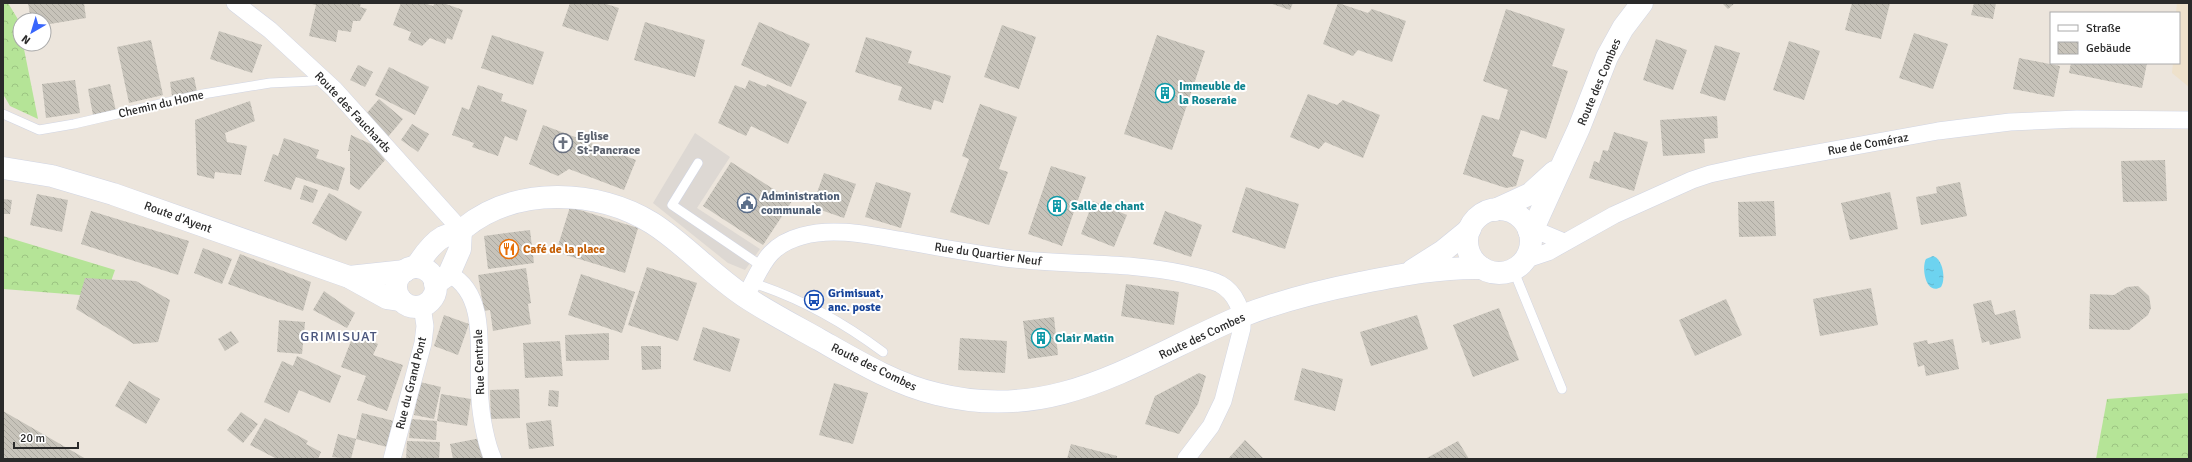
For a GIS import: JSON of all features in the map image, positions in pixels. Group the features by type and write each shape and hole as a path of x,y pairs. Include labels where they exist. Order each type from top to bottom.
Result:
{"street":[{"name":"Route des Fauchards","path":"235,3 270,30 323,78 461,230"},
{"name":"Route des Combes","path":"411,269 440,239 461,230 477,217 490,211 522,201 550,197 591,200 632,212 860,363 899,381 947,396 989,402 1029,401 1073,391 1145,362 1242,316 1286,300 1409,273 1482,268 1498,273 1519,265 1530,243 1531,230 1579,128 1612,46 1642,3"},
{"name":"Rue de Coméraz","path":"1519,265 1548,252 1620,212 1692,180 1751,164 1938,131 2010,122 2077,119 2189,120"},
{"name":"Route des Combes","path":"1409,273 1444,251 1470,229 1478,217 1530,194 1561,164"},
{"name":"Route d'Ayent","path":"3,168 30,171 72,181 349,277 387,298 401,300 412,307 422,306"},
{"path":"1495,210 1506,210 1516,215 1531,230 1564,242"},
{"path":"1470,229 1467,239 1468,250 1473,259 1482,268"},
{"path":"422,306 427,304 434,296 442,279 460,249 461,230"},
{"name":"Rue du Quartier Neuf","path":"749,290 760,265 784,243 801,236 822,232 868,235 1006,258 1134,265 1174,272 1220,284 1234,298 1242,316"},
{"path":"401,300 396,286 399,277 411,269 428,272 442,279"},
{"name":"Route d'Ayent","path":"349,277 411,269"},
{"name":"Rue Centrale","path":"442,279 458,279 467,290 476,313 480,340 480,399 493,459"},
{"name":"Rue du Grand Pont","path":"395,456 400,423 423,343 425,326 422,306"},
{"path":"1186,459 1211,426 1223,401 1242,328 1242,316"}],"lane":[{"name":"Chemin du Home","path":"3,114 39,130 74,124 203,94 270,83 314,81 323,78"},
{"path":"698,163 672,205 760,265"},
{"path":"1519,265 1562,389"},
{"path":"749,290 778,291 854,330 883,352"}],"shaded area":[{"path":"2177,3 2189,3 2189,87 2172,73 2173,64 2180,64 2180,12 2176,12"},
{"path":"695,133 730,157 697,208 760,249 745,270 728,263 653,203"}],"green space":[{"path":"3,3 8,3 14,12 12,12 12,52 25,52 38,119 10,106 3,94"},
{"path":"3,236 115,270 110,284 80,295 3,289"},
{"path":"2189,393 2189,459 2096,459 2107,399"}],"water":[{"path":"1933,256 1939,261 1943,270 1943,283 1941,287 1936,289 1932,288 1928,284 1924,268 1926,259"}],"building":[{"path":"28,3 84,3 86,18 52,24 52,12 30,12"},
{"path":"308,3 361,3 360,7 367,9 360,21 353,21 351,32 338,30 336,42 309,36 316,5"},
{"path":"401,3 424,3 433,6 435,3 443,3 463,10 452,40 447,38 445,44 430,38 422,46 408,40 411,32 393,25"},
{"path":"570,3 603,3 619,8 608,41 562,26"},
{"path":"1269,3 1293,3 1290,10"},
{"path":"1338,3 1368,13 1372,9 1406,21 1392,62 1358,50 1353,56 1323,44"},
{"path":"1722,3 1735,3 1728,9"},
{"path":"1852,3 1890,3 1881,39 1845,30"},
{"path":"1974,3 1996,3 1993,19 1971,15"},
{"path":"1506,9 1565,29 1552,66 1568,71 1546,139 1521,130 1512,156 1524,160 1516,186 1506,188 1463,174 1482,115 1499,120 1508,90 1483,81"},
{"path":"645,22 705,40 695,77 634,60"},
{"path":"759,22 810,44 791,87 741,65"},
{"path":"1002,25 1036,37 1019,89 984,77"},
{"path":"219,31 262,45 252,73 210,59"},
{"path":"1914,33 1948,44 1933,89 1899,78"},
{"path":"492,35 544,52 533,85 481,68"},
{"name":"Immeuble de la Roseraie","path":"1157,35 1205,51 1172,150 1124,134"},
{"path":"866,37 912,51 908,63 951,76 943,103 934,100 931,110 898,100 902,87 855,72"},
{"path":"1656,39 1687,50 1673,90 1643,80"},
{"path":"151,40 163,95 129,103 117,47"},
{"path":"1789,41 1820,51 1804,100 1773,90"},
{"path":"1715,45 1740,53 1725,101 1700,93"},
{"path":"2019,58 2060,66 2054,97 2013,89"},
{"path":"2071,64 2147,64 2142,88 2069,73"},
{"path":"358,65 373,72 365,87 350,80"},
{"path":"389,67 429,87 415,115 375,95"},
{"path":"194,77 197,92 172,96 170,82"},
{"path":"75,80 80,113 46,118 42,84"},
{"path":"749,80 766,87 767,84 807,102 788,144 751,126 746,136 718,123 735,85 745,89"},
{"path":"110,84 116,111 93,115 88,89"},
{"path":"478,85 503,94 501,101 527,110 517,141 505,136 498,156 472,147 474,143 452,135 462,107 469,110"},
{"path":"1308,94 1337,105 1343,100 1380,115 1363,158 1325,142 1319,149 1290,137"},
{"path":"379,99 403,119 387,138 366,114"},
{"path":"250,101 255,121 225,133 227,142 247,146 241,175 215,172 214,179 197,175 195,120"},
{"path":"980,104 1017,117 999,169 1008,172 989,225 950,212 969,159 962,156"},
{"path":"1717,116 1718,138 1704,139 1705,153 1663,156 1660,120"},
{"path":"412,124 429,134 418,152 401,140"},
{"name":"Eglise St-Pancrace","path":"543,125 636,160 624,190 569,169 558,176 529,164"},
{"path":"1614,132 1648,142 1634,191 1589,178 1594,161 1599,163 1603,150 1608,151"},
{"path":"351,135 373,145 385,160 359,190 350,184 350,151 348,151"},
{"path":"284,138 319,150 316,158 345,168 338,191 296,177 291,190 264,181 273,154 278,156"},
{"path":"2165,160 2167,201 2123,202 2121,161"},
{"name":"Administration communale","path":"731,162 792,201 763,245 703,206"},
{"name":"Salle de chant","path":"1051,166 1086,177 1062,246 1028,234"},
{"path":"824,173 856,184 844,218 812,207"},
{"path":"876,182 911,193 901,228 865,217"},
{"path":"1960,182 1967,216 1921,225 1916,197 1937,193 1936,187"},
{"path":"304,185 318,190 313,203 300,199"},
{"path":"1246,187 1299,204 1285,249 1232,232"},
{"path":"1890,192 1898,229 1850,240 1841,203"},
{"path":"329,193 362,212 346,241 312,223"},
{"path":"37,194 68,200 62,232 30,225"},
{"path":"3,199 12,200 10,214 3,214"},
{"path":"1093,201 1127,215 1114,247 1081,234"},
{"path":"1774,201 1776,236 1739,237 1738,202"},
{"path":"570,207 638,228 625,273 556,252"},
{"path":"91,211 189,241 178,275 81,244"},
{"path":"1165,211 1202,225 1191,257 1153,244"},
{"name":"Café de la place","path":"530,230 534,263 488,269 484,236"},
{"path":"203,248 232,259 222,284 194,273"},
{"path":"240,254 311,282 303,311 228,284"},
{"path":"647,267 697,283 678,341 628,325"},
{"path":"526,268 531,303 528,304 531,324 493,331 490,310 484,311 478,275"},
{"path":"581,274 635,292 622,333 568,315"},
{"path":"85,278 136,281 170,300 158,342 134,344 76,309"},
{"path":"1126,284 1179,292 1174,325 1121,316"},
{"path":"2138,286 2149,296 2151,308 2148,315 2129,330 2089,329 2090,294 2114,295 2127,287"},
{"path":"1871,288 1878,325 1820,336 1813,299"},
{"path":"324,291 355,313 347,328 313,310"},
{"path":"1726,299 1742,335 1695,356 1679,320"},
{"path":"1991,300 1995,315 2015,310 2021,338 1990,345 1989,341 1982,343 1973,304"},
{"path":"1499,308 1519,360 1473,377 1453,325"},
{"path":"444,315 469,324 458,355 434,346"},
{"path":"1417,315 1428,349 1371,366 1360,332"},
{"name":"Clair Matin","path":"1054,317 1058,355 1028,359 1023,321"},
{"path":"279,320 305,322 302,354 277,352"},
{"path":"703,327 740,339 730,372 693,360"},
{"path":"231,331 239,342 225,351 218,339"},
{"path":"354,333 378,344 373,355 403,365 387,411 357,400 366,376 341,367"},
{"path":"609,333 609,360 566,361 565,335"},
{"path":"960,338 1007,341 1005,373 958,370"},
{"path":"1953,339 1959,369 1926,376 1924,365 1918,367 1913,343 1927,340 1928,344"},
{"path":"560,341 563,376 525,378 523,343"},
{"path":"641,346 661,346 661,369 642,370"},
{"path":"297,356 341,376 330,403 299,390 289,413 264,402 282,361 293,366"},
{"path":"1302,368 1343,379 1335,411 1294,400"},
{"path":"1199,373 1206,376 1198,404 1179,434 1145,424 1155,396"},
{"path":"129,381 160,399 146,424 115,406"},
{"path":"420,382 441,387 434,419 414,415"},
{"path":"834,383 868,393 853,444 819,435"},
{"path":"519,389 520,418 491,419 490,390"},
{"path":"549,390 559,391 558,407 548,406"},
{"path":"441,394 471,399 467,426 437,421"},
{"path":"3,411 86,459 3,459"},
{"path":"241,412 258,424 243,443 227,430"},
{"path":"362,413 394,421 387,447 356,439"},
{"path":"265,418 308,441 306,444 321,452 318,459 277,459 250,445"},
{"path":"411,419 437,421 436,440 409,438"},
{"path":"551,420 554,446 529,449 526,423"},
{"path":"338,434 356,439 351,459 332,457"},
{"path":"481,438 485,459 453,459 450,444"},
{"path":"1245,440 1264,459 1228,459"},
{"path":"407,441 440,442 439,459 406,459"},
{"path":"1458,441 1469,459 1425,459"},
{"path":"1071,444 1117,456 1117,459 1067,459"}],"place":[{"name":"Immeuble de la Roseraie","path":"1165,93"},
{"name":"Eglise St-Pancrace","path":"563,143"},
{"name":"Administration communale","path":"747,203"},
{"name":"Salle de chant","path":"1057,206"},
{"name":"Café de la place","path":"509,249"},
{"name":"Grimisuat, anc. poste","path":"814,300"},
{"name":"Clair Matin","path":"1041,338"}],"district":[{"name":"GRIMISUAT","path":"339,336"}]}
